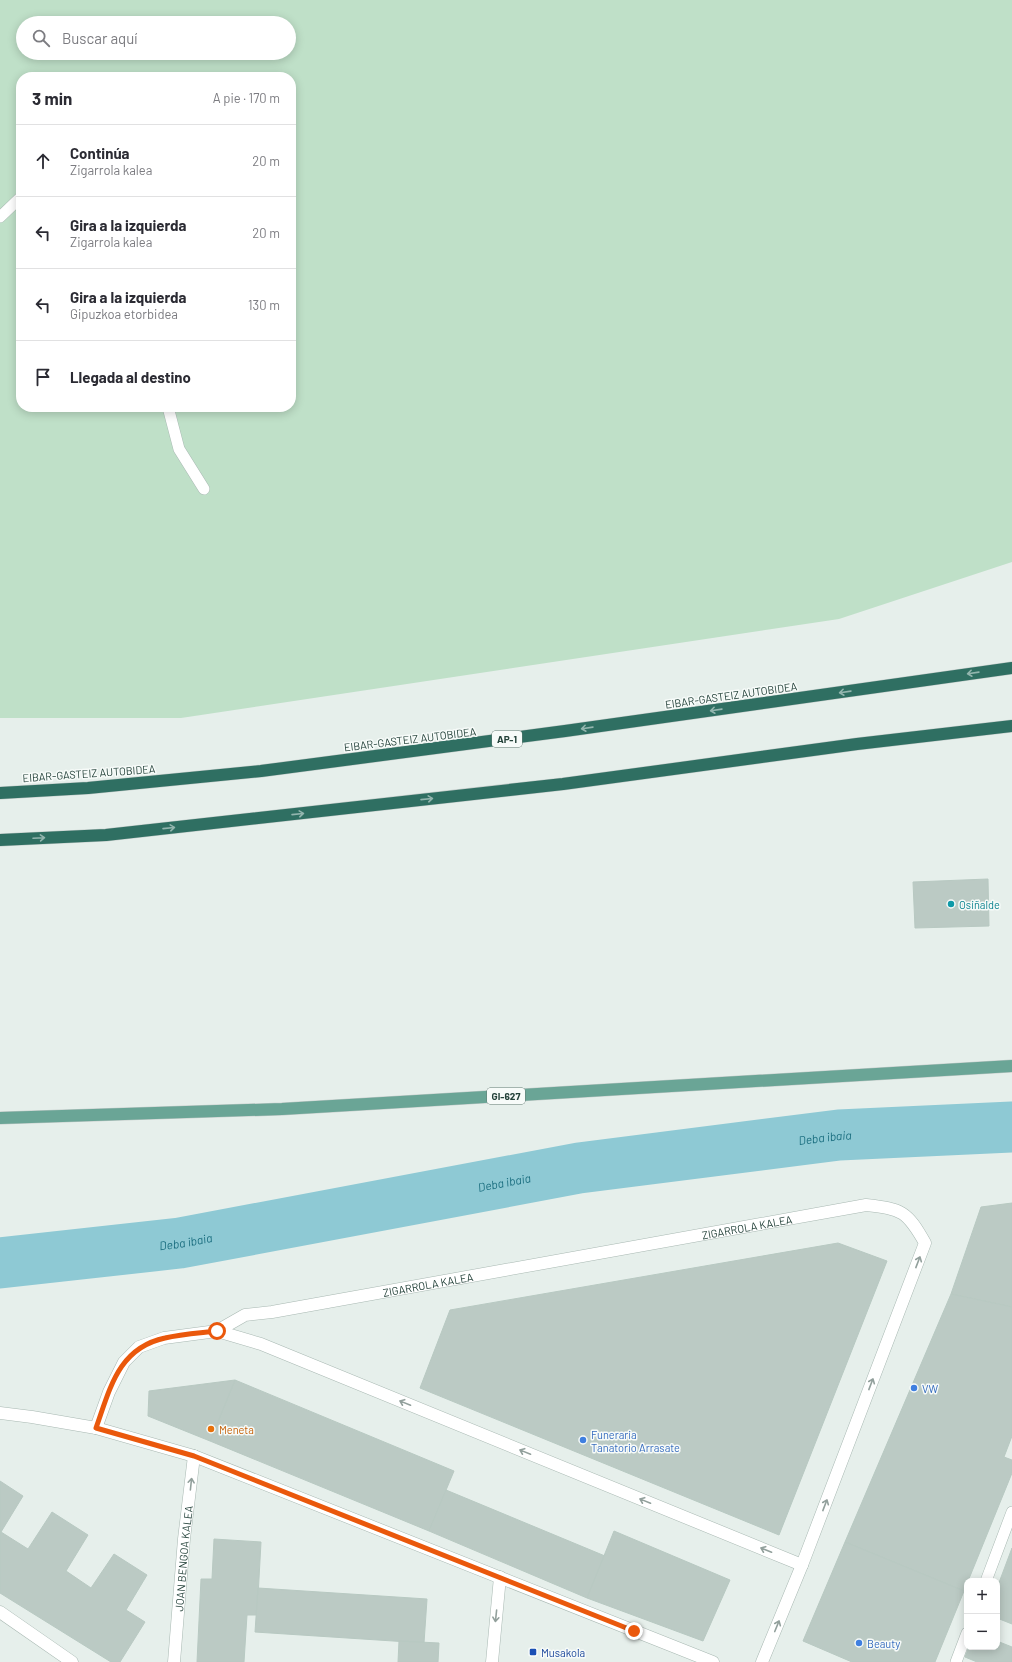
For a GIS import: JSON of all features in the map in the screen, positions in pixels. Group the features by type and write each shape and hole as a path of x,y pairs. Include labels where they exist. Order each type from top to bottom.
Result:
{"highway":[{"name":"EIBAR-GASTEIZ AUTOBIDEA","path":"0,792 88,788 261,771 557,732 1012,668"},
{"path":"0,840 106,835 563,784 850,745 1012,726"}],"main road":[{"name":"GI-627","path":"0,1118 282,1109 1012,1066"}],"street":[{"name":"ZIGARROLA KALEA","path":"96,1428 109,1392 124,1362 139,1347 164,1338 217,1331 245,1315 272,1312 866,1204 888,1207 903,1212 916,1227 925,1243 802,1565 762,1662"},
{"name":"ZIGARROLA KALEA","path":"217,1331 260,1344 802,1565"},
{"path":"0,1413 96,1428 194,1456 713,1662"},
{"name":"JOAN BENGOA KALEA","path":"174,1662 184,1539 194,1456"},
{"path":"492,1662 500,1577"},
{"path":"0,1612 72,1662"}],"lane":[{"path":"0,217 16,202"},
{"path":"169,412 179,450 204,489"},
{"path":"987,1578 1012,1512"},
{"path":"956,1662 964,1641"}],"green space":[{"path":"0,0 1012,0 1012,562 839,619 181,718 0,718"}],"building":[{"name":"Osiñalde","path":"988,879 989,926 915,928 913,882"},
{"path":"1012,1203 1012,1307 951,1294 981,1207"},
{"path":"838,1243 887,1261 779,1535 420,1388 450,1310"},
{"path":"951,1294 1012,1307 1012,1436 1004,1457 1012,1460 1012,1473 969,1578 964,1578 964,1591 845,1542"},
{"path":"235,1380 454,1471 429,1531 210,1441"},
{"path":"235,1380 210,1441 148,1416 149,1391"},
{"path":"0,1481 23,1496 1,1532 28,1549 52,1512 88,1535 66,1571 91,1588 114,1554 147,1575 126,1610 145,1622 120,1662 111,1662 0,1593"},
{"path":"446,1490 605,1556 587,1598 429,1531"},
{"path":"614,1531 730,1580 703,1641 587,1598"},
{"path":"214,1539 261,1542 257,1615 247,1615 244,1662 197,1662 201,1579 212,1579"},
{"path":"845,1542 964,1591 935,1662 852,1662 803,1641"},
{"path":"1012,1548 1012,1624 1000,1619 1000,1580"},
{"path":"258,1588 427,1599 424,1643 255,1632"},
{"path":"399,1641 439,1643 438,1662 398,1662"},
{"path":"1000,1642 1012,1647 1012,1662 977,1662 965,1657 968,1650 1000,1650"}],"waterway":[{"name":"Deba ibaia","path":"0,1263 180,1243 579,1168 839,1135 1012,1127"}],"place":[{"name":"Osiñalde","path":"951,904"},
{"name":"VW","path":"914,1388"},
{"name":"Meneta","path":"211,1429"},
{"name":"Funeraria Tanatorio Arrasate","path":"583,1440"},
{"name":"Beauty","path":"859,1643"},
{"name":"Musakola","path":"533,1652"}],"route":[{"path":"217,1331 164,1338 139,1347 124,1362 109,1392 96,1428 194,1456 634,1631"}]}
